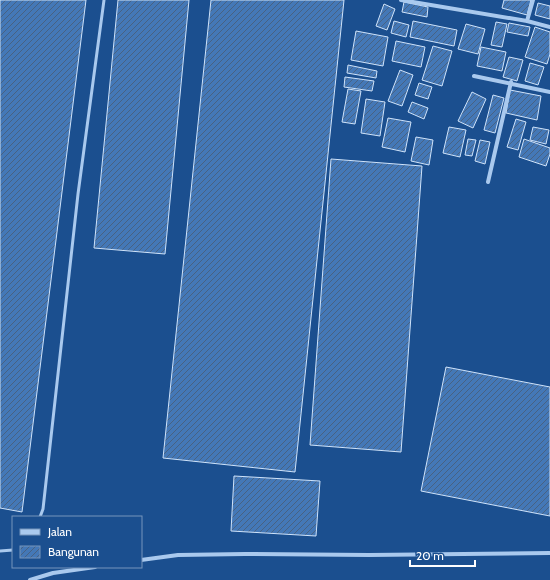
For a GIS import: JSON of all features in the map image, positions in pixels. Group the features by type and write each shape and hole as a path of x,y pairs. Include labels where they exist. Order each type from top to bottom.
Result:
{"street":[{"path":"402,0 527,21 550,27"},
{"path":"527,21 533,0"},
{"path":"474,76 511,82 550,92"},
{"path":"488,182 511,82"},
{"path":"142,560 178,555 369,555 550,552"},
{"path":"30,580 53,574 89,568"}],"lane":[{"path":"40,516 43,508 78,194 104,0"},
{"path":"0,551 12,550"}],"building":[{"path":"0,0 86,0 22,512 0,508"},
{"path":"118,0 189,0 165,254 94,248"},
{"path":"211,0 344,0 295,472 163,458"},
{"path":"504,0 531,0 527,15 502,8"},
{"path":"404,2 428,7 427,17 402,12"},
{"path":"538,3 550,6 550,19 535,15"},
{"path":"384,4 395,9 387,30 376,26"},
{"path":"394,21 409,25 406,37 391,33"},
{"path":"413,21 457,30 454,46 410,37"},
{"path":"496,22 507,24 502,47 491,45"},
{"path":"509,23 530,27 528,36 507,32"},
{"path":"466,24 485,29 478,54 458,49"},
{"path":"535,27 550,32 550,54 547,64 525,57"},
{"path":"356,31 388,37 383,66 351,60"},
{"path":"396,41 425,47 421,67 392,61"},
{"path":"433,46 452,51 442,86 422,80"},
{"path":"481,47 506,52 502,71 477,66"},
{"path":"509,57 523,60 517,81 503,77"},
{"path":"530,63 544,67 538,85 525,81"},
{"path":"348,65 377,71 376,78 347,73"},
{"path":"400,70 413,75 402,106 388,101"},
{"path":"345,77 374,81 372,91 344,87"},
{"path":"419,83 432,87 428,99 415,95"},
{"path":"348,89 361,91 355,124 342,122"},
{"path":"510,90 541,96 537,120 506,113"},
{"path":"472,92 486,99 473,128 458,121"},
{"path":"493,95 504,98 495,133 484,130"},
{"path":"366,99 385,102 380,136 361,133"},
{"path":"412,102 428,108 424,119 408,112"},
{"path":"388,118 411,122 405,152 382,147"},
{"path":"516,119 526,122 518,150 507,147"},
{"path":"449,127 466,130 460,157 443,153"},
{"path":"533,127 549,130 546,144 530,140"},
{"path":"416,137 433,140 429,165 411,161"},
{"path":"468,139 476,140 472,156 465,155"},
{"path":"524,139 550,148 550,154 546,166 519,157"},
{"path":"480,140 490,142 485,164 475,161"},
{"path":"331,159 422,166 401,452 310,445"},
{"path":"446,367 550,387 550,516 421,491"},
{"path":"234,476 320,481 316,536 231,531"}]}
